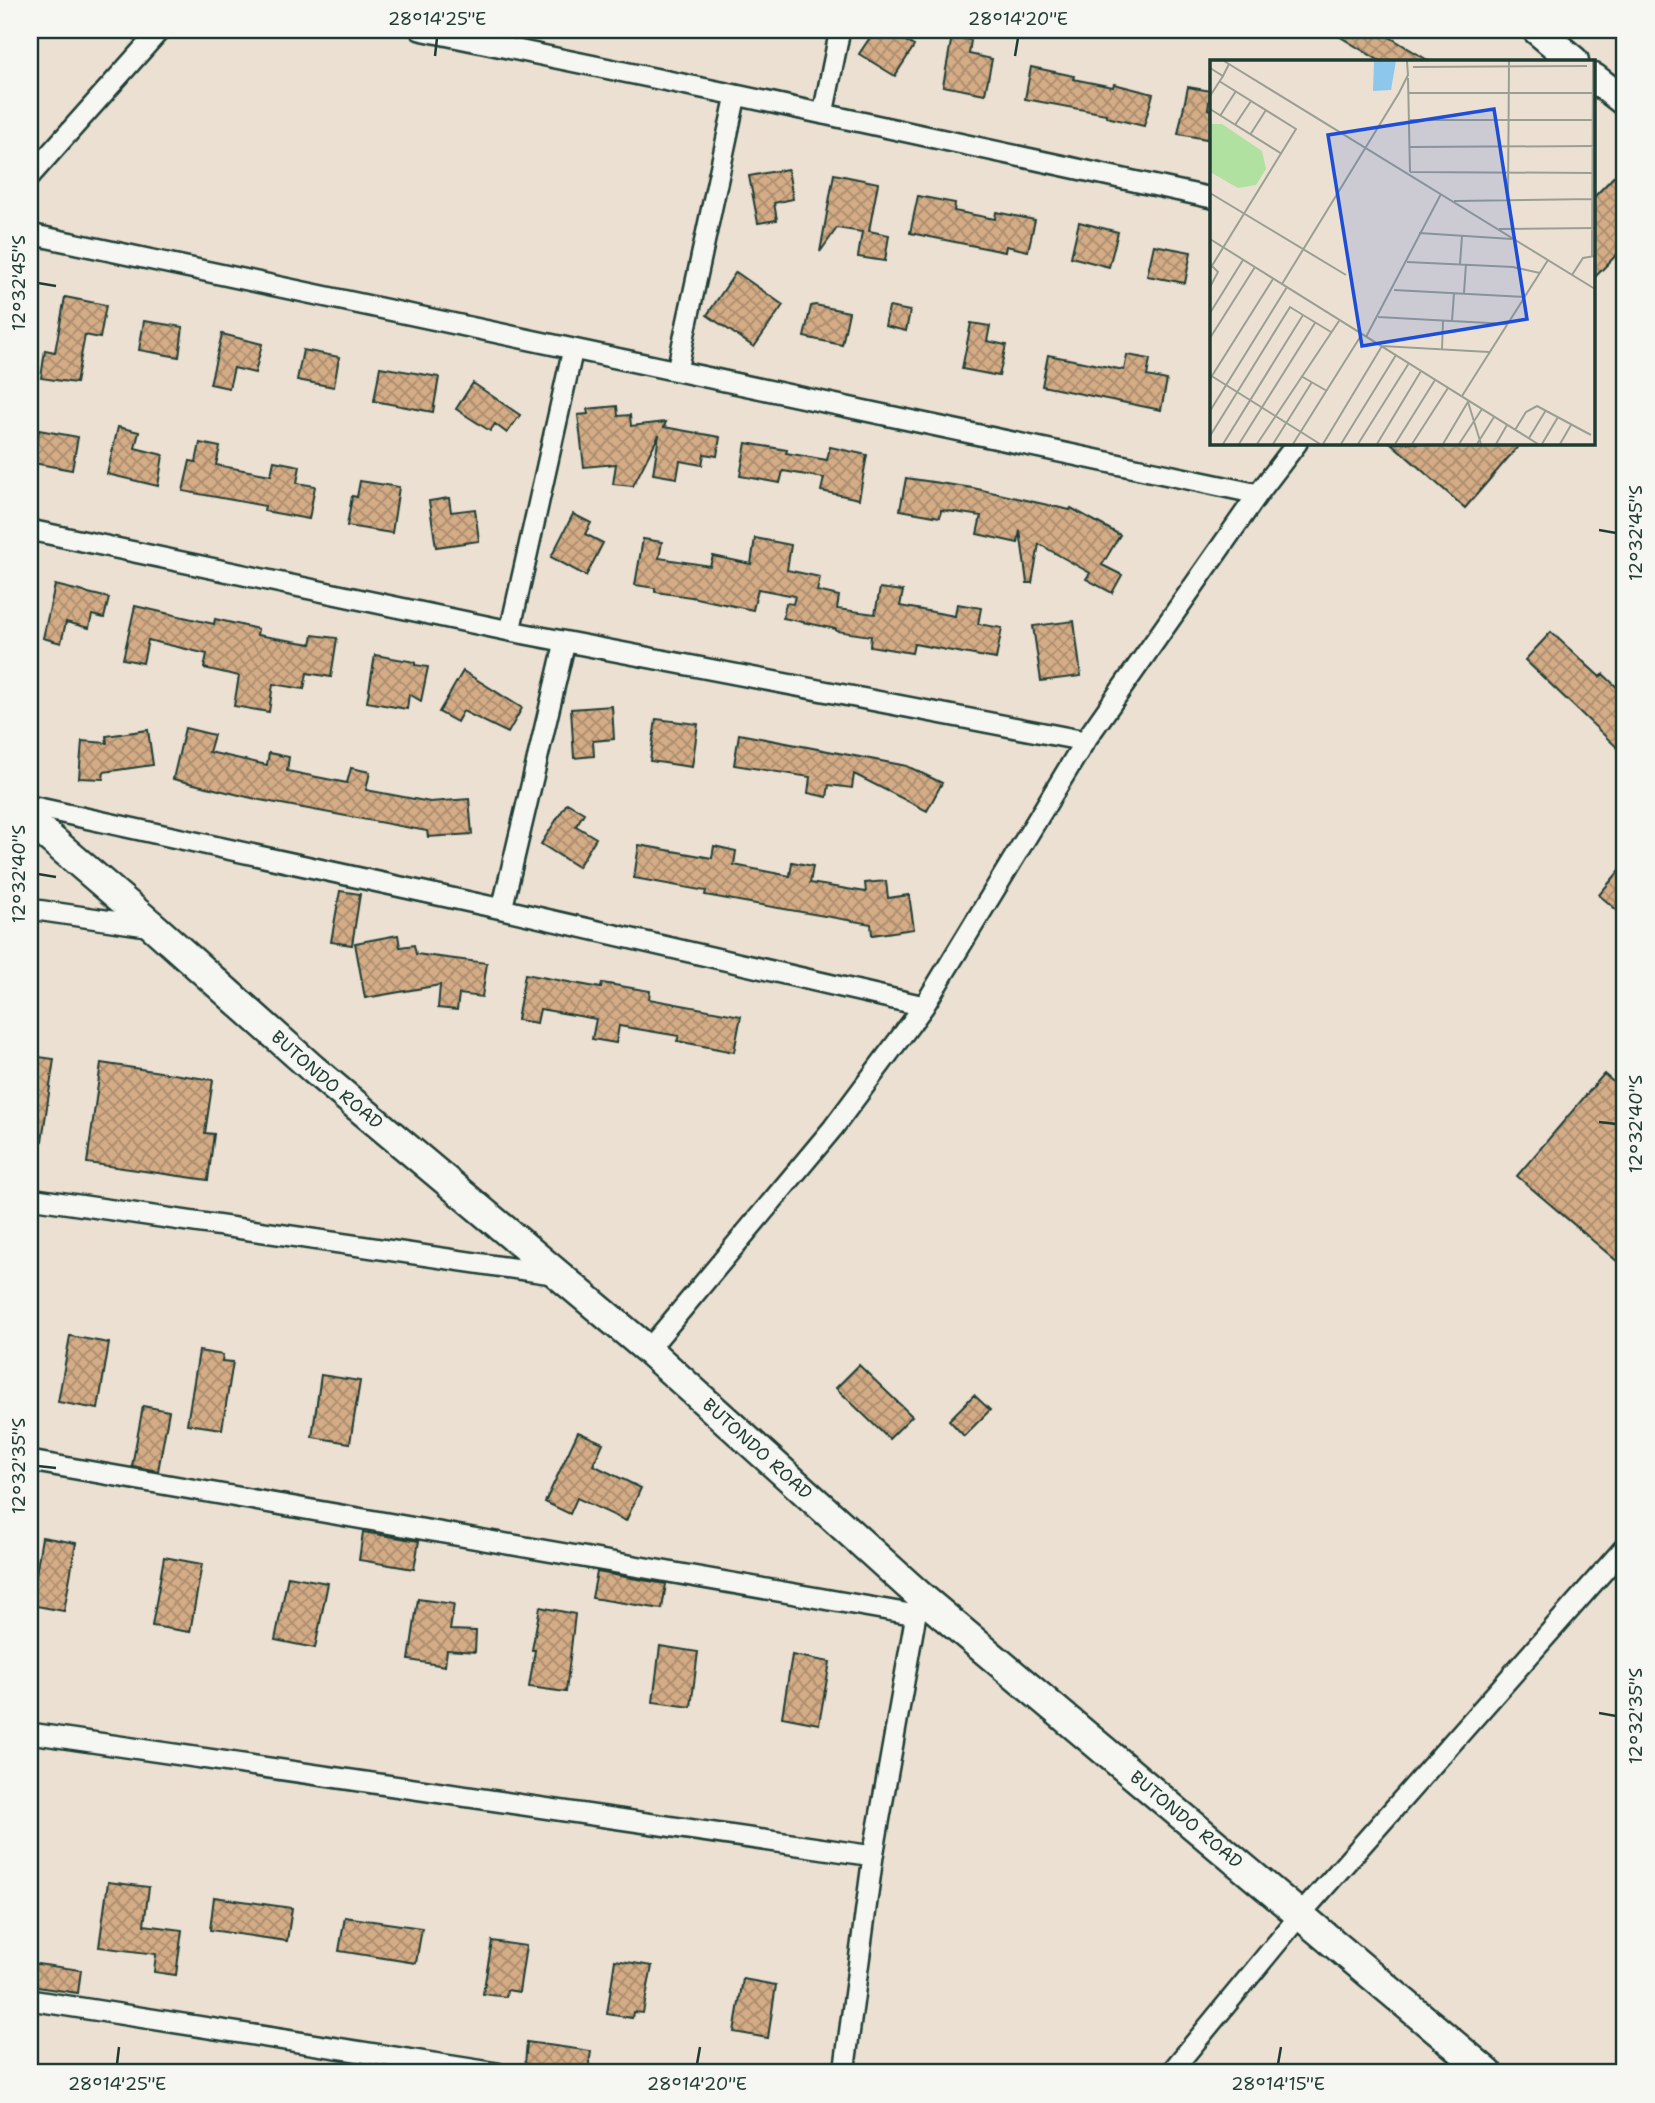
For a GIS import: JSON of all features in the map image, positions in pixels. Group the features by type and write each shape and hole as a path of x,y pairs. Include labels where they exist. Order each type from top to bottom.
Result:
{"street":[{"path":"30,176 160,30"},
{"path":"420,30 1210,198"},
{"path":"823,114 841,30"},
{"path":"1537,30 1573,60"},
{"path":"1596,81 1625,102"},
{"path":"677,370 736,95"},
{"path":"30,234 1258,494"},
{"path":"510,631 573,349"},
{"path":"648,1350 833,1128 924,1006 1085,741 1258,494 1296,444"},
{"path":"30,530 510,631 1085,741"},
{"path":"502,909 565,642"},
{"path":"30,806 502,909 924,1006"},
{"name":"BUTONDO ROAD","path":"30,821 313,1069 648,1350 917,1605 1300,1915 1488,2073"},
{"path":"30,909 154,927"},
{"path":"30,1198 559,1275"},
{"path":"30,1461 917,1605 873,1856 844,2073"},
{"path":"1170,2073 1300,1915 1625,1546"},
{"path":"30,1733 873,1856"},
{"path":"30,2000 497,2073"}],"building":[{"path":"875,30 887,30 914,46 895,76 859,54"},
{"path":"1329,30 1378,30 1427,60 1378,60"},
{"path":"952,36 971,40 969,54 992,59 985,94 943,86"},
{"path":"1031,67 1074,76 1073,79 1113,87 1114,84 1153,94 1144,126 1106,117 1106,114 1025,99"},
{"path":"1188,87 1210,91 1210,140 1178,134"},
{"path":"1625,165 1625,246 1596,276 1596,195"},
{"path":"788,169 793,199 774,203 777,220 758,223 749,176"},
{"path":"834,174 878,183 869,231 889,235 885,261 858,257 862,232 837,228 820,252"},
{"path":"918,196 955,203 954,211 995,219 996,212 1035,220 1028,251 1006,246 1005,252 910,233"},
{"path":"1079,222 1118,232 1109,267 1071,257"},
{"path":"1154,245 1191,252 1185,283 1147,276"},
{"path":"736,272 783,305 754,347 707,315"},
{"path":"65,297 106,305 100,338 85,335 76,383 41,378 45,350 55,352"},
{"path":"811,306 849,312 842,345 804,337"},
{"path":"889,307 910,311 906,331 885,326"},
{"path":"144,321 183,327 179,357 139,350"},
{"path":"971,323 990,326 987,341 1006,345 999,376 962,369"},
{"path":"222,334 262,344 255,373 234,368 229,388 210,384"},
{"path":"303,350 339,357 334,387 297,380"},
{"path":"1048,355 1124,370 1127,355 1150,359 1147,376 1167,380 1161,410 1042,386"},
{"path":"380,367 439,377 433,412 374,401"},
{"path":"473,383 520,415 507,433 495,424 490,431 456,409"},
{"path":"617,406 618,416 630,415 631,426 666,422 664,427 720,437 717,456 704,454 702,465 680,461 677,478 653,474 659,435 633,486 613,484 616,464 584,467 578,415 588,414 587,409"},
{"path":"118,427 139,432 135,448 163,455 158,486 107,474"},
{"path":"39,430 78,437 72,470 33,463"},
{"path":"200,443 220,447 216,465 271,475 274,461 300,466 297,483 315,486 309,519 264,511 265,506 183,491 190,461 196,462"},
{"path":"746,443 827,460 830,447 867,455 859,499 821,491 824,478 783,471 780,483 740,476"},
{"path":"1392,444 1520,444 1465,508"},
{"path":"906,478 973,488 1070,510 1071,508 1120,535 1102,565 1122,575 1112,593 1086,579 1090,573 1039,544 1032,583 1027,583 1020,530 1018,543 977,534 981,516 941,510 940,517 900,510"},
{"path":"360,481 399,487 392,533 347,526 352,496 357,497"},
{"path":"449,498 451,512 475,509 479,541 436,547 429,501"},
{"path":"573,514 591,523 585,534 603,543 586,576 551,557"},
{"path":"755,538 791,545 787,570 820,577 817,591 839,596 837,609 875,614 880,588 903,591 900,606 955,616 957,604 981,608 978,624 1002,628 996,659 914,644 912,653 870,646 871,636 836,631 783,618 786,603 793,604 795,596 758,589 753,610 655,592 655,588 635,585 643,539 662,542 659,558 710,566 713,556 751,564"},
{"path":"55,585 109,598 104,618 92,615 89,628 66,622 61,643 43,638"},
{"path":"135,606 214,624 215,619 258,629 257,635 311,644 313,635 337,638 331,677 307,673 304,689 273,684 269,712 234,706 239,676 204,668 207,654 148,640 143,663 123,659"},
{"path":"1074,621 1081,676 1041,681 1033,626"},
{"path":"1551,632 1600,677 1603,674 1625,695 1625,755 1525,660"},
{"path":"375,655 428,667 421,701 409,694 407,709 367,702"},
{"path":"463,671 522,708 508,733 463,711 457,722 439,712"},
{"path":"612,706 614,739 593,741 594,756 574,758 571,709"},
{"path":"656,719 698,724 692,767 650,761"},
{"path":"185,728 214,735 209,752 267,765 269,753 289,757 287,771 347,783 351,768 370,772 366,790 430,802 469,799 472,834 428,837 427,831 260,800 173,779"},
{"path":"148,730 153,765 104,772 103,779 79,778 82,741 107,743 106,736"},
{"path":"739,734 907,766 942,783 927,811 854,774 852,788 829,785 827,797 808,793 810,777 734,765"},
{"path":"567,803 584,813 576,826 596,838 578,867 541,844"},
{"path":"639,845 712,858 714,846 736,851 734,865 790,876 792,862 813,866 810,883 866,892 865,883 886,881 888,898 909,895 914,929 872,935 871,924 705,895 706,891 634,878"},
{"path":"1625,864 1625,917 1599,895"},
{"path":"340,891 360,894 352,945 331,942"},
{"path":"398,935 400,947 414,945 416,954 487,963 482,997 459,994 457,1010 438,1008 440,985 365,998 355,943"},
{"path":"525,974 601,988 602,983 650,991 649,999 741,1016 734,1052 677,1041 679,1036 619,1026 616,1043 592,1039 596,1019 540,1009 537,1023 517,1020"},
{"path":"32,1056 54,1059 42,1141 30,1140"},
{"path":"101,1063 213,1080 205,1133 214,1134 208,1180 87,1163"},
{"path":"1604,1074 1625,1092 1625,1268 1517,1176"},
{"path":"70,1336 109,1343 98,1409 58,1402"},
{"path":"199,1351 223,1355 222,1361 233,1362 222,1429 187,1424"},
{"path":"859,1365 912,1416 889,1439 836,1388"},
{"path":"321,1375 360,1381 350,1443 312,1437"},
{"path":"974,1395 990,1410 964,1436 949,1420"},
{"path":"143,1406 169,1411 158,1471 132,1466"},
{"path":"578,1432 603,1443 593,1465 641,1488 626,1521 577,1498 570,1514 545,1502"},
{"path":"363,1532 419,1541 414,1569 359,1560"},
{"path":"42,1537 76,1543 64,1611 31,1605"},
{"path":"164,1557 202,1564 190,1632 152,1626"},
{"path":"597,1572 666,1584 662,1609 592,1598"},
{"path":"288,1576 328,1583 315,1648 275,1640"},
{"path":"418,1599 454,1604 450,1630 476,1631 475,1652 447,1650 445,1666 409,1660"},
{"path":"540,1607 575,1614 566,1692 529,1687"},
{"path":"660,1646 698,1652 691,1707 653,1702"},
{"path":"792,1655 830,1662 819,1724 782,1717"},
{"path":"108,1882 149,1887 144,1925 182,1930 176,1975 154,1972 156,1954 99,1947"},
{"path":"214,1897 292,1908 287,1941 210,1930"},
{"path":"345,1917 422,1928 416,1963 339,1951"},
{"path":"492,1941 526,1946 519,1992 507,1990 506,1997 483,1994"},
{"path":"615,1960 652,1966 643,2013 633,2012 632,2018 607,2014"},
{"path":"30,1963 81,1970 78,1993 30,1986"},
{"path":"743,1979 776,1985 768,2038 734,2032"},
{"path":"527,2042 591,2051 588,2073 548,2073 549,2068 525,2064"}]}
